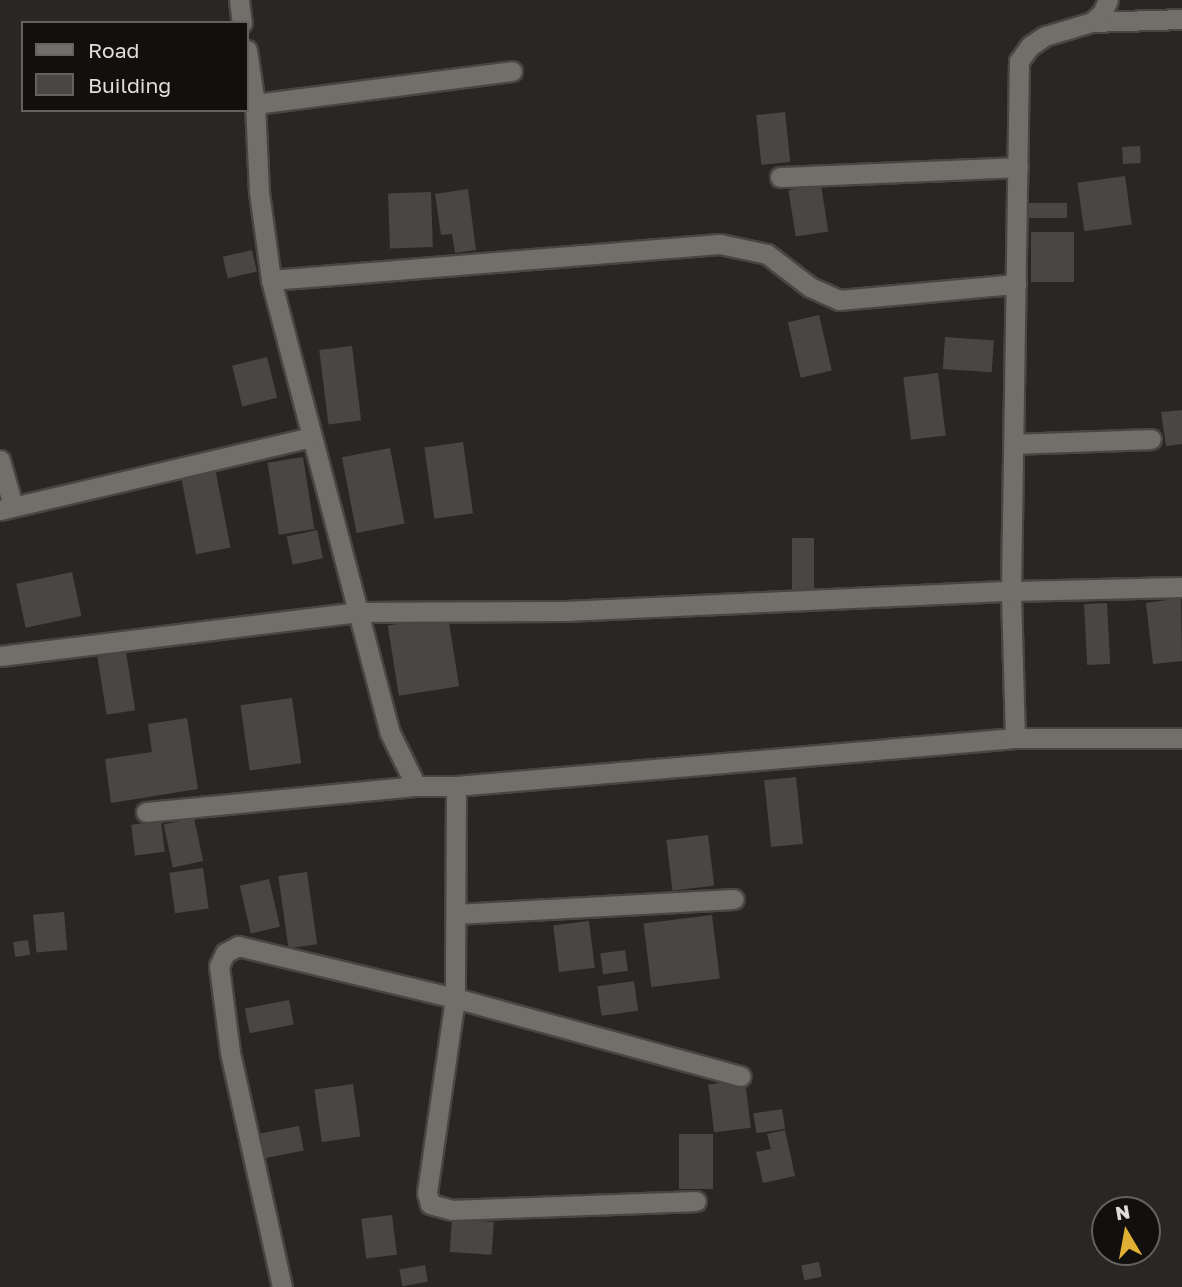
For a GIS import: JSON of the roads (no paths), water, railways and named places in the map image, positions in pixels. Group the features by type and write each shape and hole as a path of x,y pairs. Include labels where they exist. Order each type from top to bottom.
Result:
{"street":[{"path":"239,0 242,21"},
{"path":"1092,22 1108,0"},
{"path":"1015,738 1012,591 1019,61 1030,46 1045,36 1092,22 1182,19"},
{"path":"248,57 255,104 260,192 271,280 389,731 416,786"},
{"path":"255,104 512,71"},
{"path":"780,177 1018,167"},
{"path":"271,280 720,244 767,254 810,287 839,300 1016,285"},
{"path":"0,460 7,508 312,437"},
{"path":"1014,444 1151,439"},
{"path":"0,656 356,612 565,611 1012,591 1182,587"},
{"path":"146,812 416,786 456,786 1015,738 1182,738"},
{"path":"456,786 455,998 427,1193 430,1204 452,1210 696,1201"},
{"path":"456,914 734,899"},
{"path":"282,1287 230,1052 219,966 225,953 238,946 455,998 741,1076"}]}
